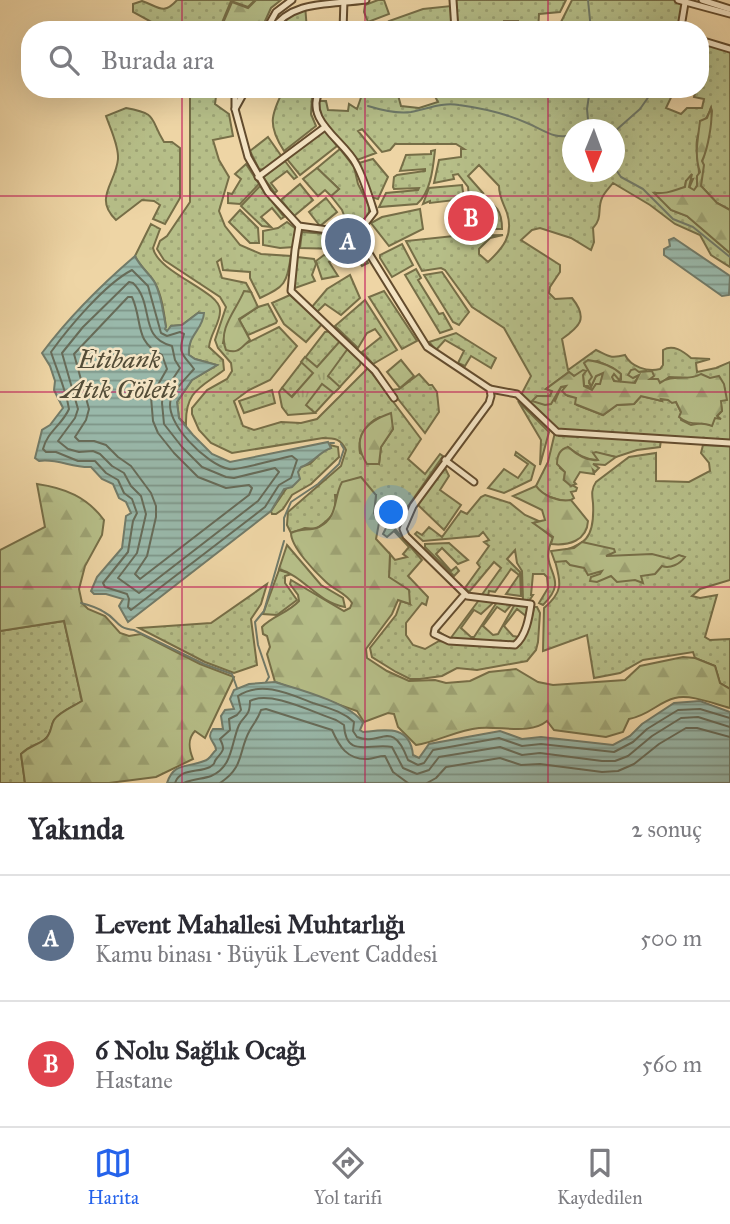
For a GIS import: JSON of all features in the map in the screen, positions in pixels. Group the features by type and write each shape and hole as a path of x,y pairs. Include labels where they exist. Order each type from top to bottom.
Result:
{"street":[{"path":"271,21 276,12 292,0"},
{"path":"277,21 294,4 311,0 366,0"},
{"path":"453,0 454,21"},
{"path":"678,0 730,11"},
{"path":"702,0 722,3 730,11"},
{"path":"343,21 344,1"},
{"path":"684,21 685,3"},
{"path":"709,43 730,49"},
{"path":"235,98 235,109 248,157 268,192 299,226 356,234 427,347 490,389 517,394 557,432 730,443"},
{"path":"235,109 241,98"},
{"path":"316,98 316,107 325,127 356,162 374,212 356,234"},
{"path":"258,177 325,127"},
{"path":"299,226 291,291 375,371 394,398"},
{"path":"465,594 434,632 449,641 515,645 520,642 531,604 477,599 465,594 406,536 403,529 413,506 489,404 490,389"},
{"path":"445,460 474,482"}],"green space":[{"path":"177,0 255,0 248,7 231,1 223,21 150,21 133,12 133,4 142,1 164,9"},
{"path":"256,0 281,0 271,8 265,21 224,21 232,2 248,8"},
{"path":"384,0 389,14 368,21 364,12 365,5"},
{"path":"456,0 566,0 560,12 539,14 539,21 457,21"},
{"path":"572,0 678,0 685,3 683,21 562,21"},
{"path":"305,5 306,21 282,21 288,13"},
{"path":"451,6 452,21 389,21 423,9"},
{"path":"709,45 730,51 730,210 717,203 701,186 701,167 711,108 698,136 696,147 699,179 694,191 689,188 693,179 686,181 685,187 669,194 656,193 671,210 687,216 730,253 730,267 711,255 700,235 675,224 613,183 601,202 598,221 593,228 594,242 591,250 571,238 540,228 532,230 521,240 560,265 560,272 549,293 555,299 572,298 580,312 580,322 562,339 568,370 596,350 613,357 625,355 640,368 650,370 660,369 663,365 663,350 670,348 691,358 710,359 696,363 697,372 730,362 730,442 557,429 559,436 661,440 660,447 637,450 616,457 594,453 599,460 586,458 568,447 560,468 565,472 564,480 577,488 571,492 574,498 569,501 551,497 536,486 548,462 556,428 521,395 531,376 504,328 472,307 445,270 441,268 422,271 406,241 503,235 490,238 479,249 479,254 488,262 506,241 509,228 499,186 479,165 468,176 483,193 469,197 468,187 458,174 453,175 454,179 434,183 439,160 461,157 461,149 464,149 456,144 395,144 390,150 382,152 362,129 358,131 376,153 357,160 322,119 318,101 326,101 328,110 348,111 349,104 357,109 361,98 399,98 401,106 419,108 438,102 436,98 671,98 666,108 681,114 687,108 702,108 704,99 699,98 709,98","holes":["597,361 621,375 621,379 614,374 612,379 618,383 633,384 640,375 639,372 646,371 650,380 661,383 669,377 718,377 725,390 720,399 722,411 712,425 691,425 681,420 681,412 676,402 641,396 634,404 617,405 603,415 577,405 576,397 568,396 566,386 561,387 555,401 550,396 552,391 546,389 569,372 574,376 586,371 583,375 584,386 588,386 592,391 596,384 601,384 603,373 596,376 591,386 589,383 593,377 585,364"]},
{"path":"190,98 216,98 215,104 229,114 233,136 213,140 219,160 229,177 219,211 225,226 240,245 261,254 291,256 283,283 260,298 250,278 250,272 223,270 221,259 217,262 222,278 246,283 251,292 244,292 223,343 245,344 279,327 297,346 270,380 234,401 243,426 254,430 281,422 301,423 317,419 368,368 421,439 408,459 425,474 440,454 443,456 409,505 395,518 383,517 379,523 374,514 376,495 335,495 334,511 326,522 316,529 305,528 291,533 287,525 288,512 341,466 346,450 342,443 323,438 232,453 211,443 199,430 192,408 207,390 227,379 232,371 231,363 218,348 215,340 226,307 220,297 164,260 157,249 160,241 167,236 190,202","holes":["380,417 390,419 393,429 381,447 379,464 360,453 364,432 375,420"]},
{"path":"280,98 312,98 311,114 316,126 284,151 273,128"},
{"path":"126,108 149,115 164,142 172,142 180,148 180,198 165,224 153,219 160,205 154,201 142,200 116,220 106,205 118,154 106,116"},
{"path":"711,108 710,134 702,161 704,165 701,186 717,203 730,210 730,253 687,216 671,210 654,193 685,187 692,174 689,187 694,190 697,186 700,172 697,153 700,121 707,118"},
{"path":"324,129 337,146 300,175 286,158"},
{"path":"268,137 282,157 264,170 259,169 250,151"},
{"path":"340,149 354,167 358,184 369,206 369,214 361,225 348,226 342,210 331,196 339,189 317,168"},
{"path":"435,150 432,172 422,199 417,204 379,207 386,193 418,190 419,188 393,187 394,177 397,175 425,171 400,171 406,155 431,154 431,151"},
{"path":"373,159 388,177 378,199 371,197 359,163"},
{"path":"285,161 297,177 294,179 287,171 271,183 277,191 275,193 263,177"},
{"path":"246,164 259,184 240,204 228,203 228,193 232,194 241,179 235,174"},
{"path":"317,168 339,189 331,196 325,190 318,196 303,179"},
{"path":"300,184 313,200 294,216 281,200"},
{"path":"462,185 464,199 430,201 423,204 429,188"},
{"path":"260,186 284,217 281,219 272,208 261,217 271,227 262,226 241,206"},
{"path":"326,198 337,212 320,226 309,212"},
{"path":"479,201 490,203 497,209 502,229 483,229 482,210 468,210 466,213 470,229 455,230 451,205"},
{"path":"420,209 423,229 389,246 371,223 382,217"},
{"path":"240,210 258,228 259,243 250,243 229,222"},
{"path":"287,222 296,229 294,247 263,245 263,231 278,228"},
{"path":"151,224 160,229 153,248 157,257 176,274 210,296 220,310 209,347 223,360 224,370 201,386 191,397 186,425 179,418 177,402 192,380 217,365 189,355 198,313 182,325 171,326 168,332 164,329 166,327 157,288 135,256"},
{"path":"302,232 339,235 339,249 300,248"},
{"path":"357,243 368,263 362,266 356,257 348,262 342,252 342,246"},
{"path":"402,244 413,265 392,277 380,255"},
{"path":"324,255 338,255 339,257 329,262 338,276 322,279 316,261"},
{"path":"297,257 314,259 316,264 312,275 315,281 295,288 293,284"},
{"path":"416,269 421,278 418,280 439,314 443,313 452,329 440,333 405,275"},
{"path":"442,272 469,312 459,325 453,322 424,275"},
{"path":"350,275 360,298 341,315 325,304 317,312 311,308 327,289"},
{"path":"244,291 251,292 258,307 239,319 250,340 237,351 226,350 226,327"},
{"path":"384,291 417,341 402,349 369,297"},
{"path":"290,295 322,324 306,342 284,324 272,303"},
{"path":"365,300 397,350 373,364 362,352 381,337 375,329 367,333 358,348 335,326"},
{"path":"268,304 276,323 248,335 239,320 258,307"},
{"path":"331,331 361,360 360,365 338,389 316,373 291,397 282,388 325,332"},
{"path":"456,333 496,358 491,368 471,356 465,366 458,363 464,351 445,340 436,350 429,342"},
{"path":"341,340 349,347 328,376 340,387 334,393 322,384 306,405 315,413 288,415 282,407 279,392 282,388 292,397 313,373 301,362 305,357 317,367"},
{"path":"401,360 414,376 400,388 387,372"},
{"path":"588,360 618,371 621,374 620,381 614,374 614,381 635,383 639,375 633,378 628,375 635,369 639,372 652,371 654,376 650,379 658,379 660,383 670,378 701,374 710,378 719,376 724,384 727,400 721,401 722,411 717,416 721,419 715,418 712,426 687,422 679,417 681,412 676,402 641,396 634,404 617,405 603,415 575,404 576,398 562,391 566,386 561,387 551,404 532,401 537,396 550,396 552,391 546,389 569,372 574,376 586,371 583,375 584,386 592,390 596,384 600,384 603,373 596,376 591,387 589,381 592,377 584,363"},
{"path":"419,374 437,392 439,412 425,433 391,390 399,389"},
{"path":"322,378 336,390 315,413 308,413 300,407"},
{"path":"272,390 275,403 244,413 239,401"},
{"path":"518,401 549,432 540,465 541,440"},
{"path":"391,413 393,429 381,447 379,464 367,464 360,446 363,432 374,421"},
{"path":"330,445 338,447 339,457 311,484 292,495 283,509 272,514 271,511 301,467 310,464 323,451 331,448"},
{"path":"703,445 730,446 730,580 700,589 692,596 700,598 717,595 705,637 710,640 730,639 730,689 720,683 715,666 695,658 693,652 643,660 620,673 594,678 587,635 543,651 544,608 559,589 553,553 581,543 590,533 593,515 592,492 596,482 629,457 656,453 656,481 689,482 710,471 709,463 701,453"},
{"path":"568,447 590,460 598,460 593,453 596,452 616,457 605,465 593,464 599,468 595,472 593,470 594,474 580,472 574,482 576,484 571,486 564,480 565,472 557,464 559,453"},
{"path":"516,452 535,466 531,480 504,493 488,488 504,469 518,478 528,464 515,455"},
{"path":"445,468 449,476 440,490 461,505 444,530 417,504"},
{"path":"361,477 376,495 374,513 379,523 376,539 390,554 389,577 409,590 410,604 398,600 392,614 366,649 367,658 387,671 409,681 435,680 446,683 470,681 489,672 516,669 538,682 553,685 625,680 640,666 683,657 695,658 715,666 720,683 730,689 730,708 681,697 629,719 623,732 606,737 554,730 547,721 524,729 471,729 416,745 398,727 394,714 388,713 364,722 357,711 275,682 267,654 270,647 262,627 299,601 290,584 291,580 344,611 350,608 352,603 310,566 299,552 291,533 316,528 325,523 333,513 342,482"},
{"path":"37,484 75,495 90,505 104,520 102,535 85,566 79,589 82,603 88,609 105,616 120,633 129,636 141,634 200,664 234,677 205,738 195,731 191,737 193,759 156,777 109,783 25,783 21,754 47,738 59,714 82,701 64,621 0,631 0,550 45,527"},
{"path":"536,486 551,498 571,500 588,521 580,538 570,543 551,544 553,537 533,523 545,520 542,510 513,496"},
{"path":"485,495 510,503 525,515 541,522 534,523 553,538 548,558 555,587 543,605 539,603 548,588 547,577 544,574 533,574 533,595 529,601 523,600 522,571 517,563 515,550 507,559 520,572 521,596 506,594 519,575 511,569 495,592 489,591 488,596 481,596 501,568 494,562 469,592 465,588 480,567 477,563 489,546 484,542 489,540 483,532 479,536 423,541 415,534 417,532 422,535 429,527 442,537 461,511 467,514"},
{"path":"389,522 422,560 408,576 428,597 426,605 422,603 406,623 406,635 413,645 425,649 439,641 519,645 534,607 537,607 540,613 538,642 536,650 527,661 477,670 457,668 442,676 410,679 372,657 370,648 396,615 401,601 410,604 389,577 390,554 395,560 407,557 403,554 409,547 394,531 387,537 383,534"},
{"path":"582,542 614,549 615,552 606,556 652,554 671,559 679,555 685,557 675,565 662,566 655,574 641,576 643,583 635,580 617,582 611,576 597,582 590,581 591,577 602,571 588,575 584,568 570,565 566,561 555,562 551,551 574,548"},
{"path":"449,543 468,560 458,564 442,548 436,554 451,571 456,567 459,571 454,576 425,547 425,544"},
{"path":"287,545 321,585 343,598 345,607 335,605 296,577 279,569"},
{"path":"279,570 292,574 285,576 285,583 297,600 277,615 263,614"},
{"path":"267,584 261,604 251,619 257,665 234,673 205,662 139,628 211,623"},
{"path":"479,600 494,602 481,614 474,610 461,628 471,637 474,637 497,602 512,604 505,612 497,607 483,626 493,635 498,634 515,604 529,606 527,617 517,609 504,626 513,636 519,637 515,643 449,640 436,633 451,612 438,631 450,639"},
{"path":"64,621 82,701 59,714 47,738 21,754 25,783 0,783 0,631"}],"water":[{"path":"674,238 730,276 729,295 722,296 664,255 664,249 670,246 669,240"},
{"name":"Etibank Atık Göleti","path":"135,256 157,288 167,331 171,326 182,325 198,313 204,313 190,342 189,355 217,365 192,380 177,402 179,418 212,454 230,462 328,442 331,448 301,467 298,472 300,479 292,487 284,489 271,511 128,622 119,606 123,599 94,594 91,591 97,577 122,548 126,516 131,513 126,502 119,498 113,484 102,479 91,467 39,461 35,458 42,430 50,425 63,408 54,390 55,381 50,366 42,353 86,302"},
{"path":"275,682 347,709 363,723 360,730 363,732 387,730 401,734 411,745 413,755 419,758 429,744 500,731 522,739 541,737 613,745 630,736 642,724 674,703 700,701 730,712 730,783 167,783 177,769 206,760 216,750 210,738 211,732 213,729 223,729 221,716 225,710 234,709 230,699 234,690 249,684"}],"waterway":[{"path":"588,0 590,21"},
{"path":"588,119 589,98"},
{"path":"625,122 648,98"},
{"path":"368,106 411,112 453,104 511,117 554,135 562,136"},
{"path":"625,179 643,189 673,219 693,227 730,257"},
{"path":"284,531 284,518 291,502 318,484 339,464 344,449 341,444"},
{"path":"266,682 269,677 258,645 255,622 264,611 284,541"},
{"path":"81,603 102,611 123,627 232,674 237,688"}],"place":[{"name":"6 Nolu Sağlık Ocağı","path":"471,218"},
{"name":"Levent Mahallesi Muhtarlığı","path":"348,241"}]}
